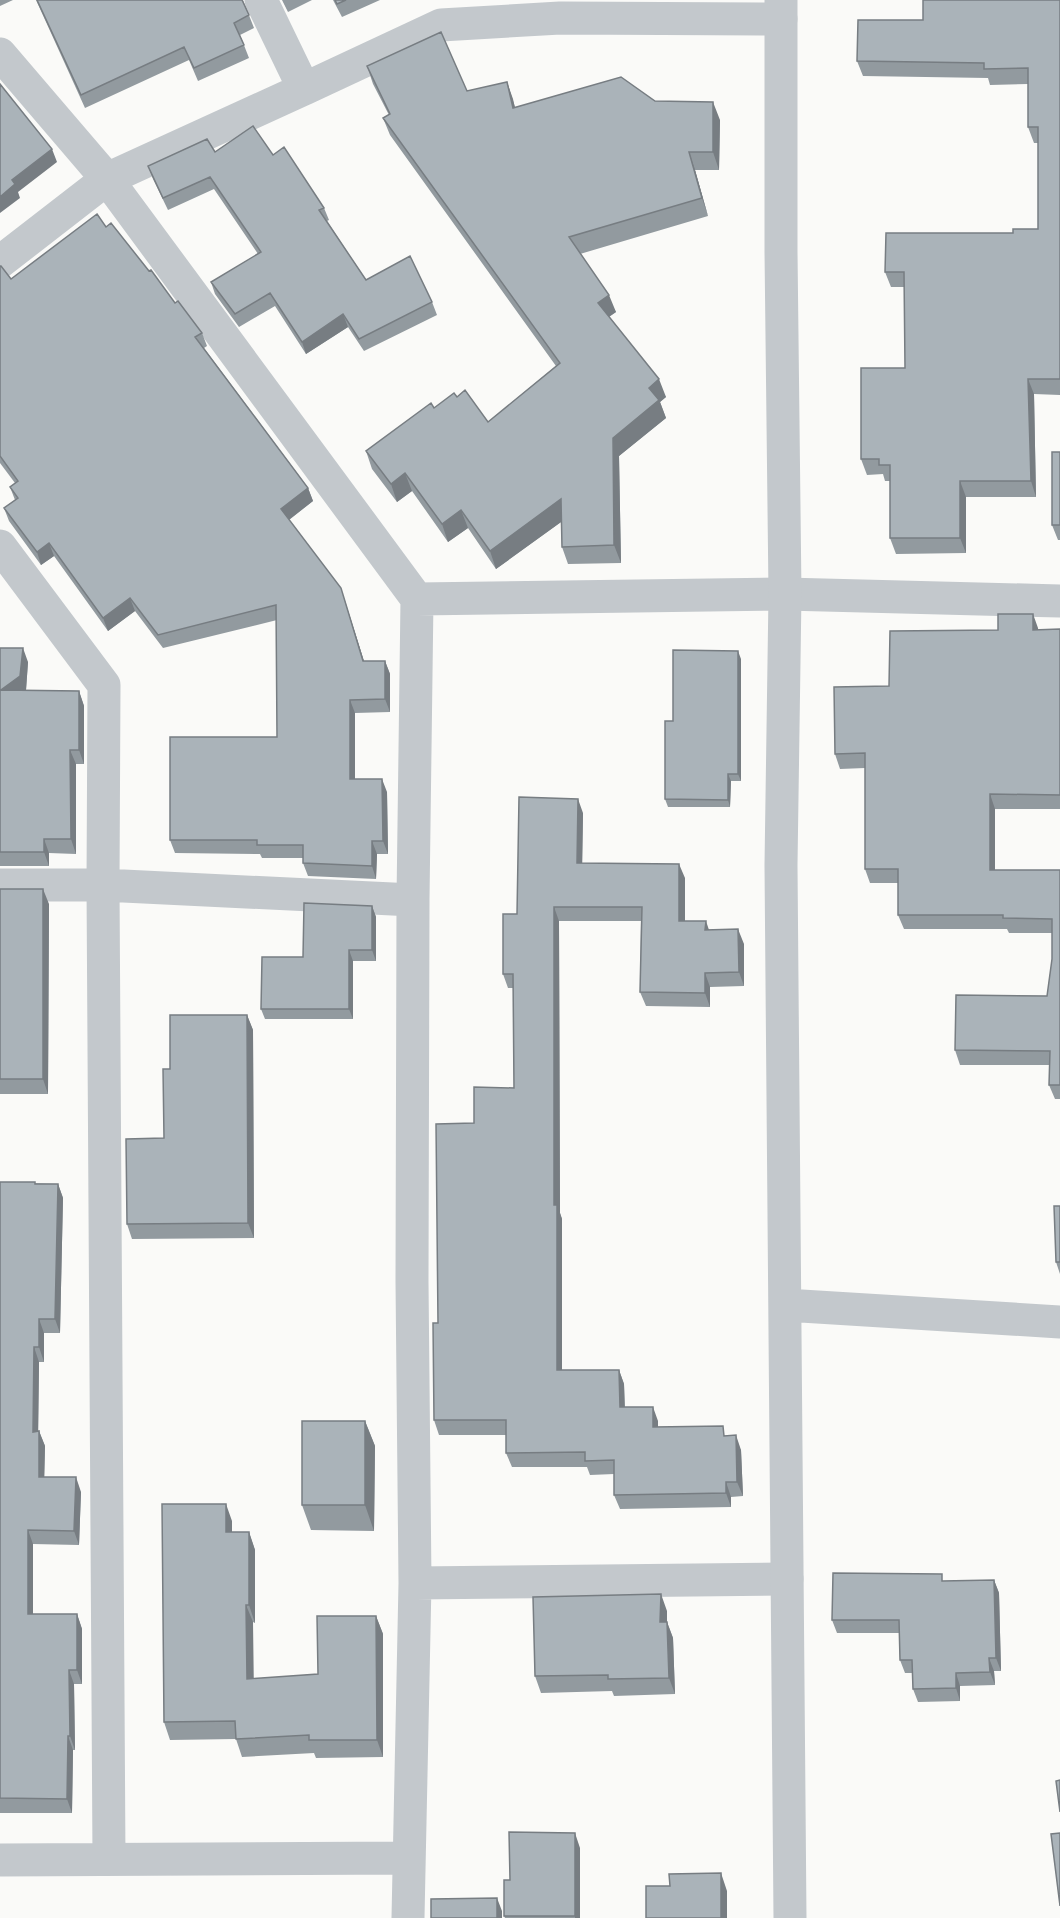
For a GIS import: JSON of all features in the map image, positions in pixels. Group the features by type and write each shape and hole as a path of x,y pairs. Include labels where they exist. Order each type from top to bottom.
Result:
{"street":[{"path":"261,0 304,89"},
{"path":"0,262 107,179 441,25 557,9 781,9 785,594 781,865 790,1918"},
{"path":"0,54 107,179 417,599 411,1281 415,1583 408,1918"},
{"path":"0,546 104,685 103,885 109,1859"},
{"path":"417,599 785,594 1060,601"},
{"path":"0,885 103,885 413,900"},
{"path":"785,1305 1060,1322"},
{"path":"415,1583 786,1579"},
{"path":"0,1860 408,1858"}],"building":[{"path":"37,0 242,0 249,15 234,23 244,45 194,68 184,47 81,95"},
{"path":"923,0 1060,0 1060,379 1028,379 1031,481 960,481 960,538 890,538 890,465 879,465 879,459 861,459 861,368 905,368 904,272 885,272 886,233 1013,233 1013,229 1038,229 1038,127 1028,127 1028,68 984,69 984,63 857,61 858,20 923,20"},
{"path":"441,32 467,91 507,82 513,108 621,77 655,101 713,102 713,152 689,152 702,198 569,237 609,295 598,303 659,379 649,388 659,400 613,438 614,545 562,547 561,499 490,551 461,510 442,524 405,473 391,484 366,451 431,403 434,408 454,393 457,397 465,390 488,422 560,363 383,118 390,114 367,66"},
{"path":"0,84 52,149 12,180 15,184 0,197"},
{"path":"253,126 273,155 284,147 324,208 319,210 366,280 410,256 432,302 359,339 343,314 302,342 270,293 235,314 211,282 261,252 210,177 163,198 148,166 207,139 215,152"},
{"path":"97,214 106,227 111,223 149,271 151,270 175,303 178,301 202,333 195,337 308,488 281,509 341,588 363,661 385,661 385,699 350,700 350,779 382,779 383,841 372,841 372,866 303,863 303,845 257,845 257,840 170,840 170,737 277,737 276,605 158,635 130,598 103,618 49,543 37,552 4,508 18,498 10,487 18,481 0,456 0,266 11,279"},
{"path":"1052,452 1060,452 1060,525 1052,525"},
{"path":"998,614 1033,614 1033,630 1060,629 1060,795 990,794 990,870 1060,870 1060,1085 1049,1085 1050,1051 955,1050 956,995 1047,996 1052,959 1052,919 1003,918 1003,915 898,915 898,869 865,869 865,753 835,754 834,687 889,686 890,631 998,630"},
{"path":"0,648 23,648 20,676 1,690 79,691 79,750 70,750 71,839 44,839 44,852 0,852"},
{"path":"673,650 738,651 738,774 728,774 728,800 665,799 665,721 673,721"},
{"path":"519,797 578,799 577,863 679,864 679,921 706,921 705,930 738,929 739,972 705,973 705,993 640,992 642,907 554,907 554,1205 557,1205 557,1370 619,1370 620,1407 653,1407 653,1427 723,1426 724,1436 736,1435 737,1482 726,1482 726,1493 614,1495 614,1460 585,1461 585,1452 506,1453 506,1420 434,1420 433,1323 438,1323 436,1124 474,1123 474,1087 514,1088 513,974 503,974 503,914 517,914"},
{"path":"0,889 43,889 43,1079 0,1079"},
{"path":"304,903 372,906 372,950 349,950 349,1009 261,1009 262,957 303,957"},
{"path":"170,1015 247,1015 248,1223 127,1224 126,1139 164,1138 163,1069 170,1069"},
{"path":"0,1182 58,1184 55,1319 39,1319 39,1347 34,1347 33,1432 39,1431 39,1477 76,1477 74,1531 28,1530 28,1614 77,1614 77,1670 69,1670 70,1736 68,1736 67,1799 0,1798"},
{"path":"1054,1206 1060,1206 1060,1262 1056,1262"},
{"path":"302,1421 365,1421 365,1505 302,1505"},
{"path":"162,1504 226,1504 226,1532 249,1532 249,1605 246,1605 247,1679 318,1674 317,1616 376,1616 377,1740 309,1740 309,1735 236,1739 235,1721 164,1722"},
{"path":"833,1573 942,1574 942,1581 994,1580 996,1658 989,1658 990,1672 956,1673 956,1688 913,1689 912,1660 900,1660 899,1620 832,1620"},
{"path":"661,1594 660,1622 667,1622 669,1678 608,1679 608,1675 535,1676 533,1597"},
{"path":"1060,1780 1060,1812 1056,1781"},
{"path":"509,1832 575,1833 575,1916 504,1916 504,1880 510,1880"},
{"path":"1060,1833 1060,1906 1051,1834"},
{"path":"721,1873 721,1918 646,1918 646,1886 670,1886 669,1874"},
{"path":"497,1898 497,1918 431,1918 431,1899"}]}
